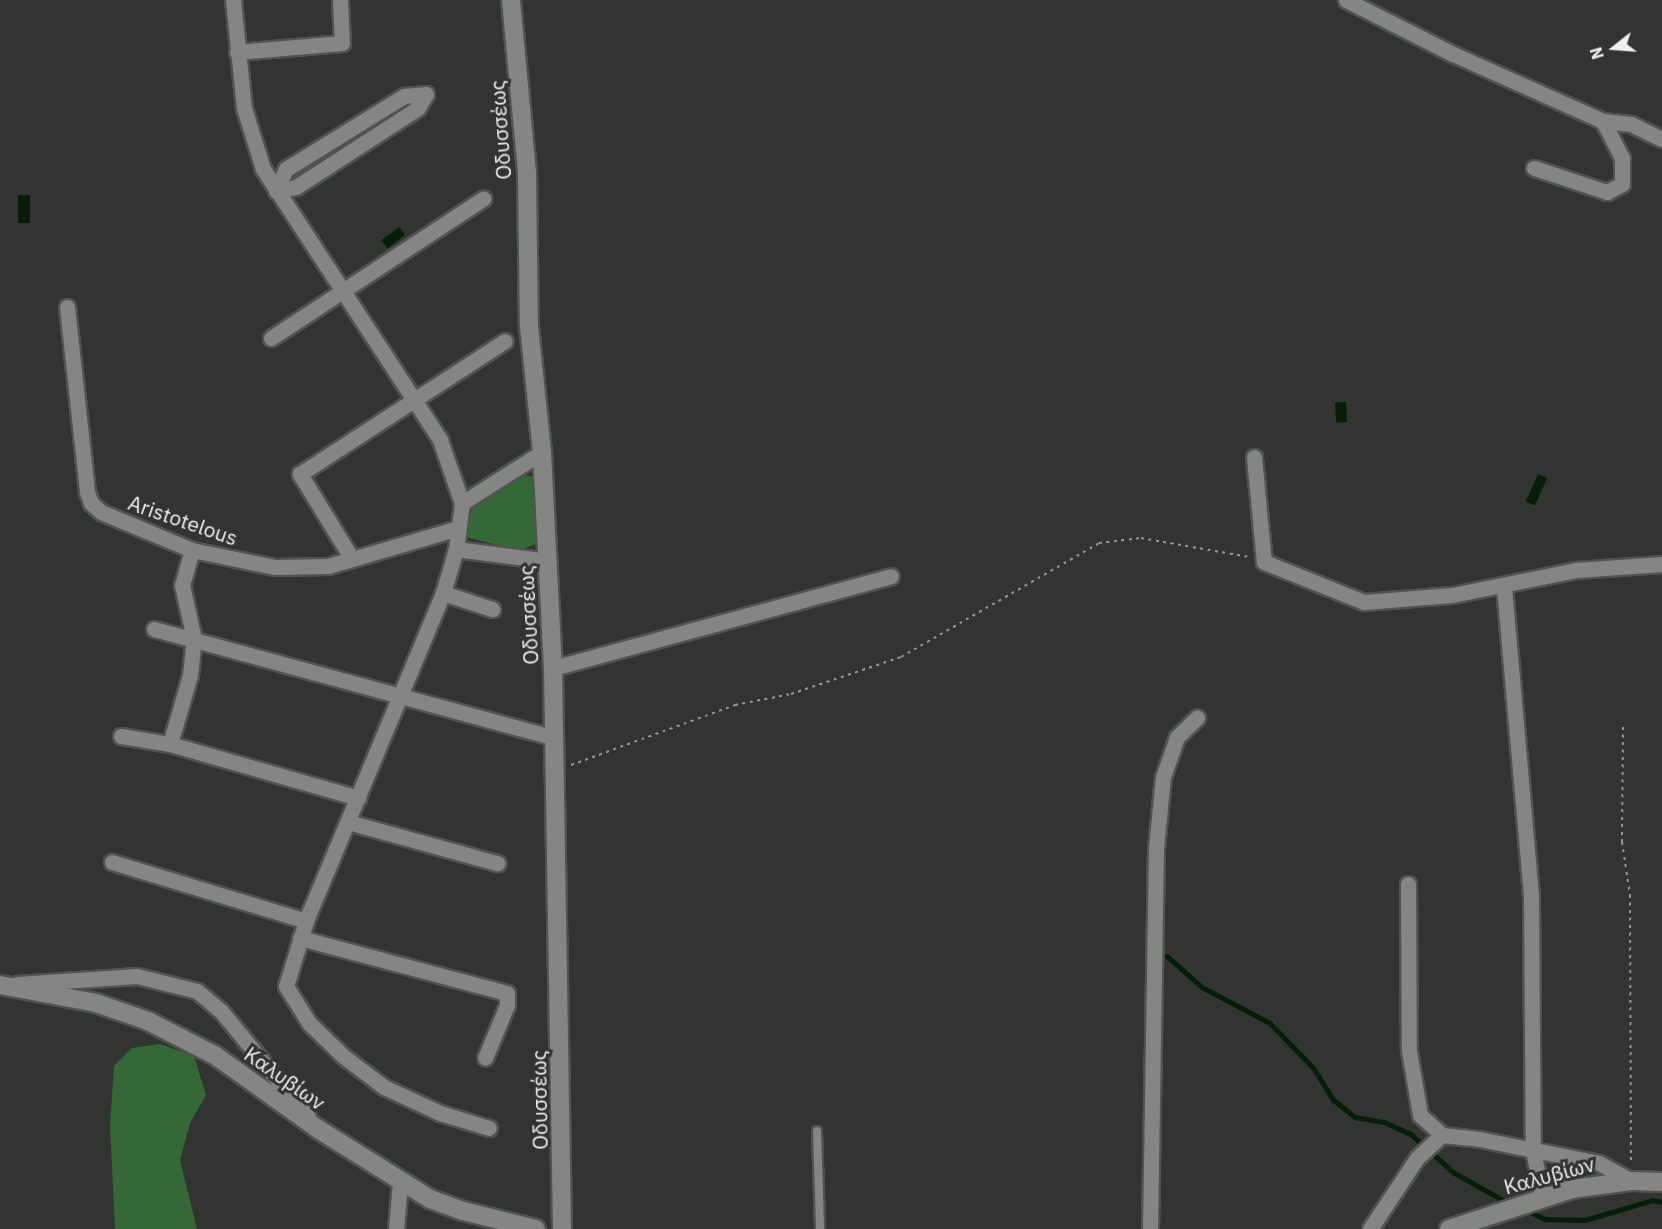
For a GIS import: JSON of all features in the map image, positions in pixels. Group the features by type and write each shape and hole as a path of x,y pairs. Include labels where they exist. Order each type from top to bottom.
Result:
{"street":[{"path":"233,0 244,108 262,169 440,440 462,503 456,549 443,593 306,921 286,986 309,1023 343,1056 384,1087 440,1113 489,1128"},
{"path":"237,52 342,43 340,0"},
{"name":"Οδυσσέως","path":"511,0 527,172 529,327 542,452 553,668 551,737 554,771 562,1229"},
{"path":"1346,0 1453,54 1603,121 1631,124 1662,139"},
{"path":"426,94 418,108 409,114 296,187 276,191 286,169 404,96 426,94"},
{"path":"1534,168 1607,192 1622,184 1622,158 1603,121"},
{"path":"271,339 344,293 483,198"},
{"name":"Aristotelous","path":"67,307 91,503 101,512 192,550 275,567 328,566 459,528"},
{"path":"352,559 300,474 413,398 505,341"},
{"path":"462,503 542,452"},
{"path":"1254,458 1264,562 1364,602 1504,587 1576,570 1662,564"},
{"path":"456,549 548,561"},
{"path":"170,744 190,675 194,639 182,585 192,550"},
{"path":"553,668 891,576"},
{"path":"1504,587 1531,895 1535,1198"},
{"path":"443,593 492,609"},
{"path":"154,629 400,694 551,737"},
{"path":"1150,1229 1156,848 1163,777 1177,737 1197,718"},
{"path":"121,736 170,744 357,798"},
{"path":"348,822 497,863"},
{"path":"112,862 306,921"},
{"path":"1408,884 1409,1051 1414,1095 1420,1115 1437,1138 1533,1150 1599,1163 1632,1181"},
{"path":"300,938 507,993 507,1005 485,1058"},
{"path":"0,985 137,976 197,990 221,1011 318,1129"},
{"name":"Καλυβίων","path":"0,985 96,1003 148,1021 216,1056 318,1129 400,1182 464,1211 536,1229"},
{"path":"1370,1229 1417,1158 1437,1138"},
{"name":"Καλυβίων","path":"1449,1229 1535,1198 1632,1181 1662,1182"},
{"path":"396,1229 400,1182"}],"lane":[{"path":"817,1131 820,1229"}],"path":[{"path":"554,771 735,705 791,694 901,657 1099,543 1141,537 1227,550 1264,562"},
{"path":"1623,727 1622,842 1630,895 1632,1181"}],"green space":[{"path":"518,473 536,478 539,542 520,551 466,537 471,505"},
{"path":"160,1044 194,1056 206,1095 190,1123 180,1160 197,1229 115,1229 110,1125 114,1066 132,1048"}],"shaded area":[{"path":"18,195 30,195 30,223 18,223"},
{"path":"399,227 405,235 387,248 381,240"},
{"path":"1346,402 1347,422 1336,423 1335,403"},
{"path":"1538,474 1547,478 1535,505 1526,501"}],"waterway":[{"path":"1167,956 1202,987 1270,1023 1313,1067 1334,1100 1355,1117 1384,1122 1411,1134 1453,1172 1510,1204"},
{"path":"1526,1210 1545,1219 1585,1220 1653,1200 1662,1202"}]}
